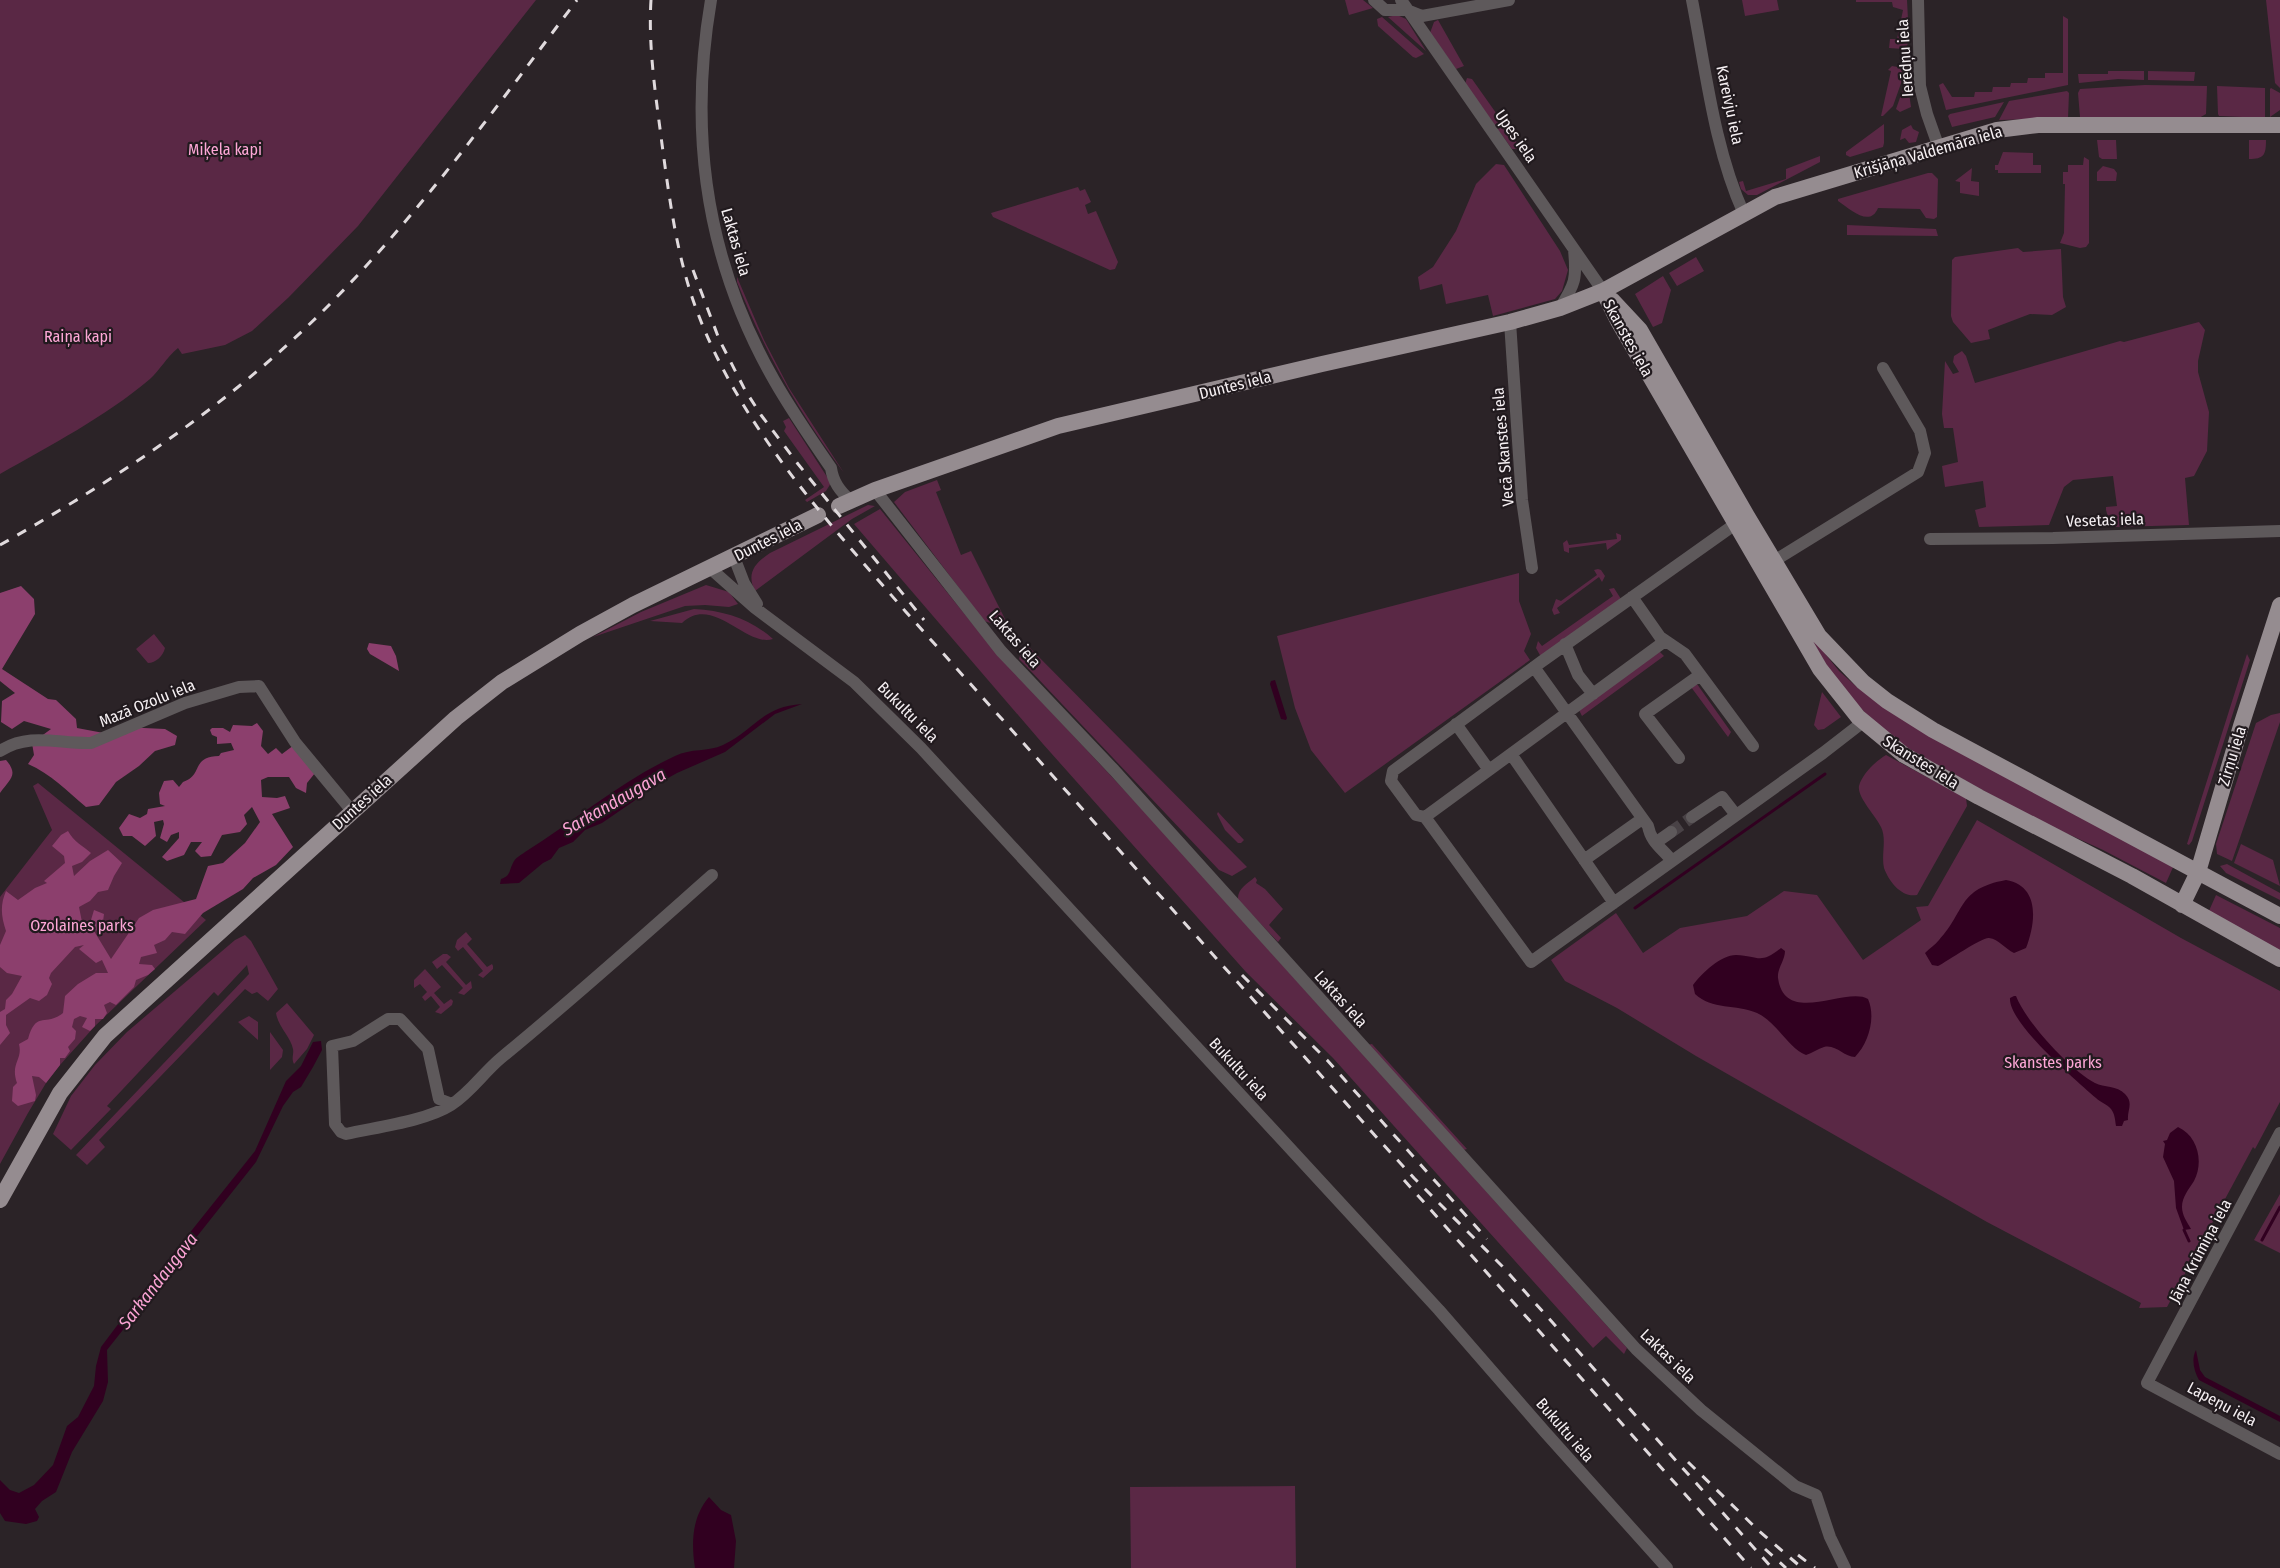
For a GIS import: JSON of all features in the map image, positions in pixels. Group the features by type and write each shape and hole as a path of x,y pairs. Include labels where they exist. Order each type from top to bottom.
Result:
{"main road":[{"name":"Krišjāņa Valdemāra iela","path":"1603,291 1775,197 1900,161 1996,130 2020,126 2280,125"},
{"name":"Duntes iela","path":"844,503 874,490 1058,426 1510,322 1560,308 1603,291"},
{"name":"Skanstes iela","path":"1603,291 1619,305 1640,330 1820,669 1863,722 1887,743 1921,765 2122,870 2280,959"},
{"name":"Duntes iela","path":"0,1200 60,1093 105,1036 445,728 510,676 579,634 633,605 819,515"},
{"name":"Skanstes iela","path":"1741,520 1774,561 1819,636 1849,670 1887,701 1933,730 2280,916"},
{"name":"Zirņu iela","path":"2182,905 2198,872 2280,604"}],"street":[{"name":"Laktas iela","path":"711,0 702,69 701,135 704,172 718,244 735,297 762,358 784,398 831,468 844,503"},
{"path":"1374,0 1384,10 1404,5 1422,16 1509,0"},
{"name":"Kareivju iela","path":"1692,0 1716,124 1732,182 1744,214"},
{"name":"Ierēdņu iela","path":"1918,0 1920,86 1939,148"},
{"name":"Upes iela","path":"1404,5 1603,291"},
{"path":"1560,308 1574,286 1576,270 1574,249"},
{"name":"Vecā Skanstes iela","path":"1510,322 1522,500 1532,568"},
{"path":"1774,561 1918,472 1925,453 1920,431 1883,368"},
{"name":"Laktas iela","path":"874,490 1001,651 1114,770 1636,1349 1701,1410 1795,1486 1816,1495 1830,1537 1845,1568"},
{"path":"1741,520 1456,724 1393,771 1391,781 1416,815 1425,817 1531,962 1614,903 1669,857 1736,815 1863,722"},
{"name":"Vesetas iela","path":"1930,539 2053,538 2280,531"},
{"name":"Bukultu iela","path":"734,557 744,583 765,615"},
{"name":"Bukultu iela","path":"711,569 765,615 854,682 921,748 1439,1310 1667,1568"},
{"path":"1632,597 1660,637 1685,654 1753,746"},
{"path":"1425,817 1665,641"},
{"path":"1565,644 1578,675 1593,694"},
{"path":"1534,666 1645,822 1666,835 1669,857"},
{"path":"1679,758 1645,714 1700,675"},
{"name":"Mazā Ozolu iela","path":"0,751 34,738 75,744 91,743 185,703 239,687 259,686 306,757 352,811"},
{"path":"1456,724 1489,770"},
{"path":"1511,754 1614,903"},
{"path":"1692,817 1722,797 1736,815"},
{"path":"1645,822 1655,844 1669,857"},
{"path":"1584,860 1645,822"},
{"path":"452,1104 439,1099 428,1049 400,1018 388,1019 353,1041 332,1046 335,1124 341,1132 346,1134 428,1115 452,1104 478,1083 492,1066 549,1019 712,875"},
{"name":"Jāņa Krūmiņa iela","path":"2147,1383 2280,1133"},
{"name":"Lapeņu iela","path":"2147,1383 2280,1454"}],"green space":[{"name":"Miķeļa kapi","path":"0,0 536,0 358,226 289,297 252,331 225,345 182,354 178,348 150,379 115,406 0,474"},
{"path":"1345,0 1363,0 1373,8 1349,15"},
{"path":"1742,0 1777,0 1779,10 1745,16"},
{"path":"1856,0 1907,0 1909,39 1907,46 1903,49 1889,48 1890,39 1897,39 1903,10 1893,7 1892,2 1856,2"},
{"path":"2266,0 2280,0 2280,88 2275,83"},
{"path":"1397,15 1406,19 1426,51 1388,17"},
{"path":"2063,16 2068,19 2068,85 1946,110 1939,85 1943,83 1952,97 1974,97 1975,92 1992,92 1993,87 2010,87 2011,83 2027,83 2028,78 2045,78 2045,73 2063,73"},
{"path":"1382,17 1424,54 1413,57 1378,26 1377,19"},
{"path":"1438,20 1464,66 1456,69 1430,33 1434,22"},
{"path":"1892,66 1903,68 1905,72 1893,106 1881,116 1891,71 1888,70"},
{"path":"2108,71 2144,71 2144,80 2118,79 2079,83 2078,74 2108,74"},
{"path":"2148,71 2195,72 2194,81 2148,80"},
{"path":"1467,78 1472,79 1518,144 1518,149 1512,149 1465,84"},
{"path":"1907,78 1911,107 1900,112 1896,109"},
{"path":"2145,85 2207,86 2206,114 2199,118 2080,117 2078,93 2080,89"},
{"path":"2217,86 2265,88 2265,118 2219,116"},
{"path":"2270,89 2280,93 2280,110 2270,117"},
{"path":"2067,91 2069,93 2068,118 1999,120 2009,101"},
{"path":"2004,102 1995,117 1952,127 1948,116 1950,114"},
{"path":"1884,124 1883,147 1850,157 1846,155 1846,152"},
{"path":"1911,125 1919,132 1916,142 1909,143 1905,138 1900,140 1902,130"},
{"path":"2097,140 2116,140 2117,159 2099,157"},
{"path":"2249,140 2266,140 2265,153 2261,157 2249,159"},
{"path":"2003,152 2033,153 2033,165 2041,165 2041,173 1998,173 1995,165 1998,165"},
{"path":"1820,156 1820,162 1757,195 1748,195 1741,189 1739,182 1743,181 1746,191 1786,179 1786,169"},
{"path":"2084,157 2089,160 2089,243 2086,247 2080,248 2060,243 2064,233 2065,184 2063,184 2063,172 2068,172 2068,165 2083,165"},
{"path":"1496,164 1504,165 1560,251 1568,270 1562,291 1555,299 1493,316 1488,295 1446,304 1442,284 1420,290 1418,277 1433,267 1456,231 1476,184"},
{"path":"2103,166 2114,169 2117,173 2116,181 2097,181 2097,172"},
{"path":"1972,168 1971,181 1979,182 1979,196 1960,193 1960,182 1955,181"},
{"path":"1932,173 1938,179 1937,217 1934,219 1926,218 1920,209 1878,208 1874,214 1865,217 1838,201 1838,199"},
{"path":"1078,187 1080,191 1085,189 1091,202 1085,205 1088,214 1096,211 1118,262 1115,269 1110,270 993,217 991,213"},
{"path":"1847,225 1936,229 1938,236 1847,235"},
{"path":"2018,248 2023,252 2061,249 2063,297 2066,307 2052,315 2030,314 1988,330 1990,339 1971,343 1953,322 1951,316 1952,260 1955,257"},
{"path":"1696,257 1704,271 1677,286 1669,273"},
{"path":"1663,276 1671,290 1662,323 1653,327 1635,294"},
{"path":"737,277 764,340 789,388 844,473 812,427 771,358 737,282"},
{"path":"2199,322 2205,330 2198,361 2198,372 2209,412 2207,451 2194,476 2185,478 2189,525 2114,527 2110,524 2106,510 2106,507 2117,506 2113,476 2073,480 2064,487 2049,525 1979,527 1975,510 1986,507 1983,481 1945,487 1942,466 1958,462 1953,428 1944,428 1942,414 1945,361 1953,374 1959,372 1953,362 1954,356 1962,351 1966,356 1975,383 2120,341 2124,342"},
{"path":"789,418 831,483 826,491 807,502 805,500 824,487 784,431 786,427 783,421"},
{"path":"937,480 941,490 936,492 961,555 971,551 1006,621 997,625 984,621 894,502 905,492"},
{"path":"868,505 875,506 852,519 755,591 752,585 752,574 756,565 770,553"},
{"path":"880,509 996,653 1142,809 1627,1348 1624,1354 1606,1336 1593,1348 1333,1058 1246,972 1043,744 854,524"},
{"path":"1616,533 1621,535 1621,540 1607,550 1606,543 1569,548 1569,553 1564,551 1563,543 1567,540 1569,545 1617,539"},
{"path":"1598,569 1605,576 1602,582 1599,577 1557,608 1560,613 1554,615 1552,610 1556,599 1561,601 1597,575 1594,570"},
{"path":"1519,573 1519,601 1531,634 1524,651 1530,660 1345,793 1311,750 1295,708 1277,636"},
{"path":"706,585 729,592 738,604 729,607 685,606 593,637 641,612"},
{"path":"21,586 34,599 35,614 2,669 48,699 56,700 76,719 77,728 109,734 123,727 165,729 177,736 175,745 155,751 116,782 99,805 86,807 51,778 28,764 34,755 32,743 51,729 24,721 12,729 1,722 2,701 15,693 0,681 0,593"},
{"path":"1614,588 1621,599 1541,657 1536,648 1538,641 1542,646 1613,596 1609,589"},
{"path":"694,609 736,617 755,626 773,639 763,640 706,615 694,616 682,623 650,621"},
{"path":"1806,630 1839,671 1858,688 2174,865 2166,883 2103,850 2035,819 1910,750 1886,734 1837,684"},
{"path":"154,634 165,648 159,658 148,663 136,649"},
{"path":"369,643 391,646 399,671 370,654 367,649"},
{"path":"1027,645 1247,867 1232,876 1219,870 1019,659 1022,649"},
{"path":"1659,651 1664,656 1582,716 1579,710"},
{"path":"2247,654 2250,660 2189,845 2187,844"},
{"path":"1697,684 1731,732 1728,737 1691,687"},
{"path":"1822,692 1841,717 1824,729 1818,730 1814,725"},
{"path":"2280,713 2280,722 2232,861 2217,854 2216,844 2256,723"},
{"path":"257,723 263,731 261,746 268,754 276,748 282,754 294,745 315,773 307,783 306,793 296,788 289,777 268,777 261,780 262,797 285,796 290,808 272,814 293,847 276,865 253,878 243,889 203,913 185,934 172,932 165,940 154,945 157,953 141,957 139,964 152,965 155,969 136,980 134,987 116,1005 110,1002 104,1005 107,1013 103,1019 95,1019 95,1026 90,1031 82,1027 87,1018 80,1016 74,1019 72,1027 76,1031 75,1039 68,1047 70,1051 65,1058 60,1058 60,1065 46,1083 39,1077 32,1076 35,1101 18,1106 12,1101 13,1087 17,1083 15,1071 19,1044 28,1039 31,1030 38,1022 63,1013 65,996 78,984 96,973 108,973 102,960 96,963 79,949 84,945 75,947 51,973 49,978 52,984 47,995 39,1001 30,998 6,1015 6,1025 10,1033 0,1045 0,1012 5,1009 6,1000 22,976 7,973 0,967 0,945 6,931 2,911 6,891 18,900 47,883 44,881 65,863 64,856 52,846 61,835 68,831 91,853 82,862 72,866 74,876 90,861 108,850 122,863 108,890 98,892 90,901 79,907 82,922 91,920 94,910 104,914 102,929 94,931 111,959 139,918 153,910 196,899 208,866 223,863 245,843 260,822 252,807 244,815 247,824 240,832 222,835 211,856 201,857 195,851 202,842 191,842 184,855 167,861 162,857 179,838 179,832 171,835 167,842 160,838 163,820 154,822 156,836 145,846 132,836 123,836 119,828 129,814 140,818 147,814 148,809 165,806 160,804 159,793 164,781 173,780 179,787 193,775 204,760 234,750 231,743 217,744 217,737 212,735 210,730 212,728 223,728 230,732 233,725 252,726"},
{"path":"1886,755 1966,798 1967,806 1917,895 1901,891 1886,873 1883,863 1883,832 1859,790 1866,772"},
{"path":"6,760 12,770 12,777 0,793 0,761"},
{"name":"Ozolaines parks","path":"38,783 206,920 95,1026 60,1065 46,1083 0,1164 0,897 52,830 33,786"},
{"path":"1218,812 1244,840 1241,843 1238,843 1225,830"},
{"name":"Skanstes parks","path":"1977,820 2181,938 2280,991 2280,1102 2255,1149 2253,1147 2167,1307 2139,1308 2141,1303 1987,1222 1696,1056 1617,1008 1565,981 1551,960 1616,913 1643,953 1680,928 1747,916 1784,891 1817,895 1863,960 1921,920 1916,907 1928,906"},
{"path":"2241,844 2273,860 2280,886 2234,863"},
{"path":"2227,864 2280,893 2280,900 2226,873 2220,866"},
{"path":"1255,877 1256,883 1265,889 1283,909 1269,925 1281,938 1278,942 1238,900 1241,890"},
{"path":"2216,895 2280,928 2280,952 2208,913"},
{"path":"466,932 472,939 467,944 487,967 492,964 493,966 493,969 483,978 478,975 483,971 463,947 458,951 455,947 457,940"},
{"path":"245,935 251,941 278,989 268,1001 257,992 252,994 245,989 99,1140 105,1147 87,1165 76,1155 249,974 247,965 218,996 214,992 107,1106 111,1109 71,1150 53,1134 71,1096 95,1065 127,1032 235,940"},
{"path":"443,954 451,957 446,962 466,985 471,981 472,988 464,995 458,993 463,988 442,965 437,969 432,962"},
{"path":"425,969 441,987 434,993 444,1004 451,999 453,1001 452,1005 441,1014 435,1012 440,1007 431,996 425,1001 422,997 427,992 420,984 414,988 414,980"},
{"path":"287,1003 314,1035 307,1049 294,1064 292,1045 276,1013"},
{"path":"249,1016 258,1022 258,1040 238,1022"},
{"path":"270,1032 283,1050 282,1057 270,1070"},
{"path":"1372,1044 1467,1149 1463,1150 1367,1045"},
{"path":"2280,1194 2280,1253 2254,1240"},
{"path":"1295,1486 1296,1568 1131,1568 1130,1487"}],"water":[{"path":"1275,680 1286,720 1281,719 1270,684"},
{"name":"Sarkandaugava","path":"802,704 775,714 725,752 677,773 645,791 602,823 585,830 573,842 559,848 551,859 519,883 500,884 501,879 508,874 518,857 636,777 681,754 723,745 777,709"},
{"path":"2006,880 2017,884 2030,897 2033,917 2026,948 2014,953 1996,940 1989,938 1972,945 1938,966 1932,965 1925,953 1948,929 1970,895 1990,884"},
{"path":"1781,948 1785,951 1778,978 1783,992 1792,1000 1804,1003 1858,996 1868,999 1871,1014 1870,1030 1864,1045 1855,1057 1828,1047 1806,1055 1757,1013 1717,1005 1695,994 1693,985 1697,980 1724,958 1736,955 1764,958"},
{"path":"2014,996 2039,1032 2074,1068 2095,1083 2118,1089 2128,1097 2130,1107 2128,1120 2124,1121 2122,1126 2116,1126 2114,1115 2109,1107 2074,1079 2031,1036 2012,1009 2010,998"},
{"name":"Sarkandaugava","path":"321,1041 322,1050 313,1067 301,1087 293,1092 283,1106 256,1162 107,1350 108,1382 103,1401 72,1452 56,1492 42,1501 35,1509 39,1517 37,1521 26,1524 5,1521 0,1513 0,1480 10,1490 19,1493 34,1485 53,1465 67,1426 78,1417 94,1386 101,1347 255,1151 286,1081 301,1066 313,1042"},
{"path":"2178,1127 2190,1137 2199,1158 2197,1174 2182,1203 2183,1213 2191,1229 2184,1230 2176,1208 2174,1181 2163,1157 2165,1144 2163,1141 2167,1140 2170,1133"},
{"path":"2196,1350 2200,1370 2205,1377 2280,1416 2280,1422 2199,1380 2194,1365"},
{"path":"709,1497 721,1510 731,1515 736,1541 734,1568 695,1568 694,1530 699,1513"}],"waterway":[{"path":"1635,908 1825,774"},
{"path":"2262,1240 2280,1207"},
{"path":"2184,1230 2189,1241"}],"tunnel":[{"path":"1671,832 1692,817"}],"railway":[{"path":"0,545 87,494 171,438 251,377 289,344 360,273 425,198 577,0"},
{"path":"651,0 650,18 657,108 667,183 687,281 711,344 732,386 784,466 844,541 906,612 1379,1140 1502,1266 1772,1568"},
{"path":"693,270 719,339 745,390 761,415 924,620"},
{"path":"1242,975 1327,1060 1487,1239"},
{"path":"1404,1180 1751,1568"},
{"path":"1688,1462 1759,1531 1802,1568"},
{"path":"1765,1549 1786,1568"},
{"path":"1798,1555 1815,1568"}],"park label":[{"name":"Raiņa kapi","path":"78,336"}]}
